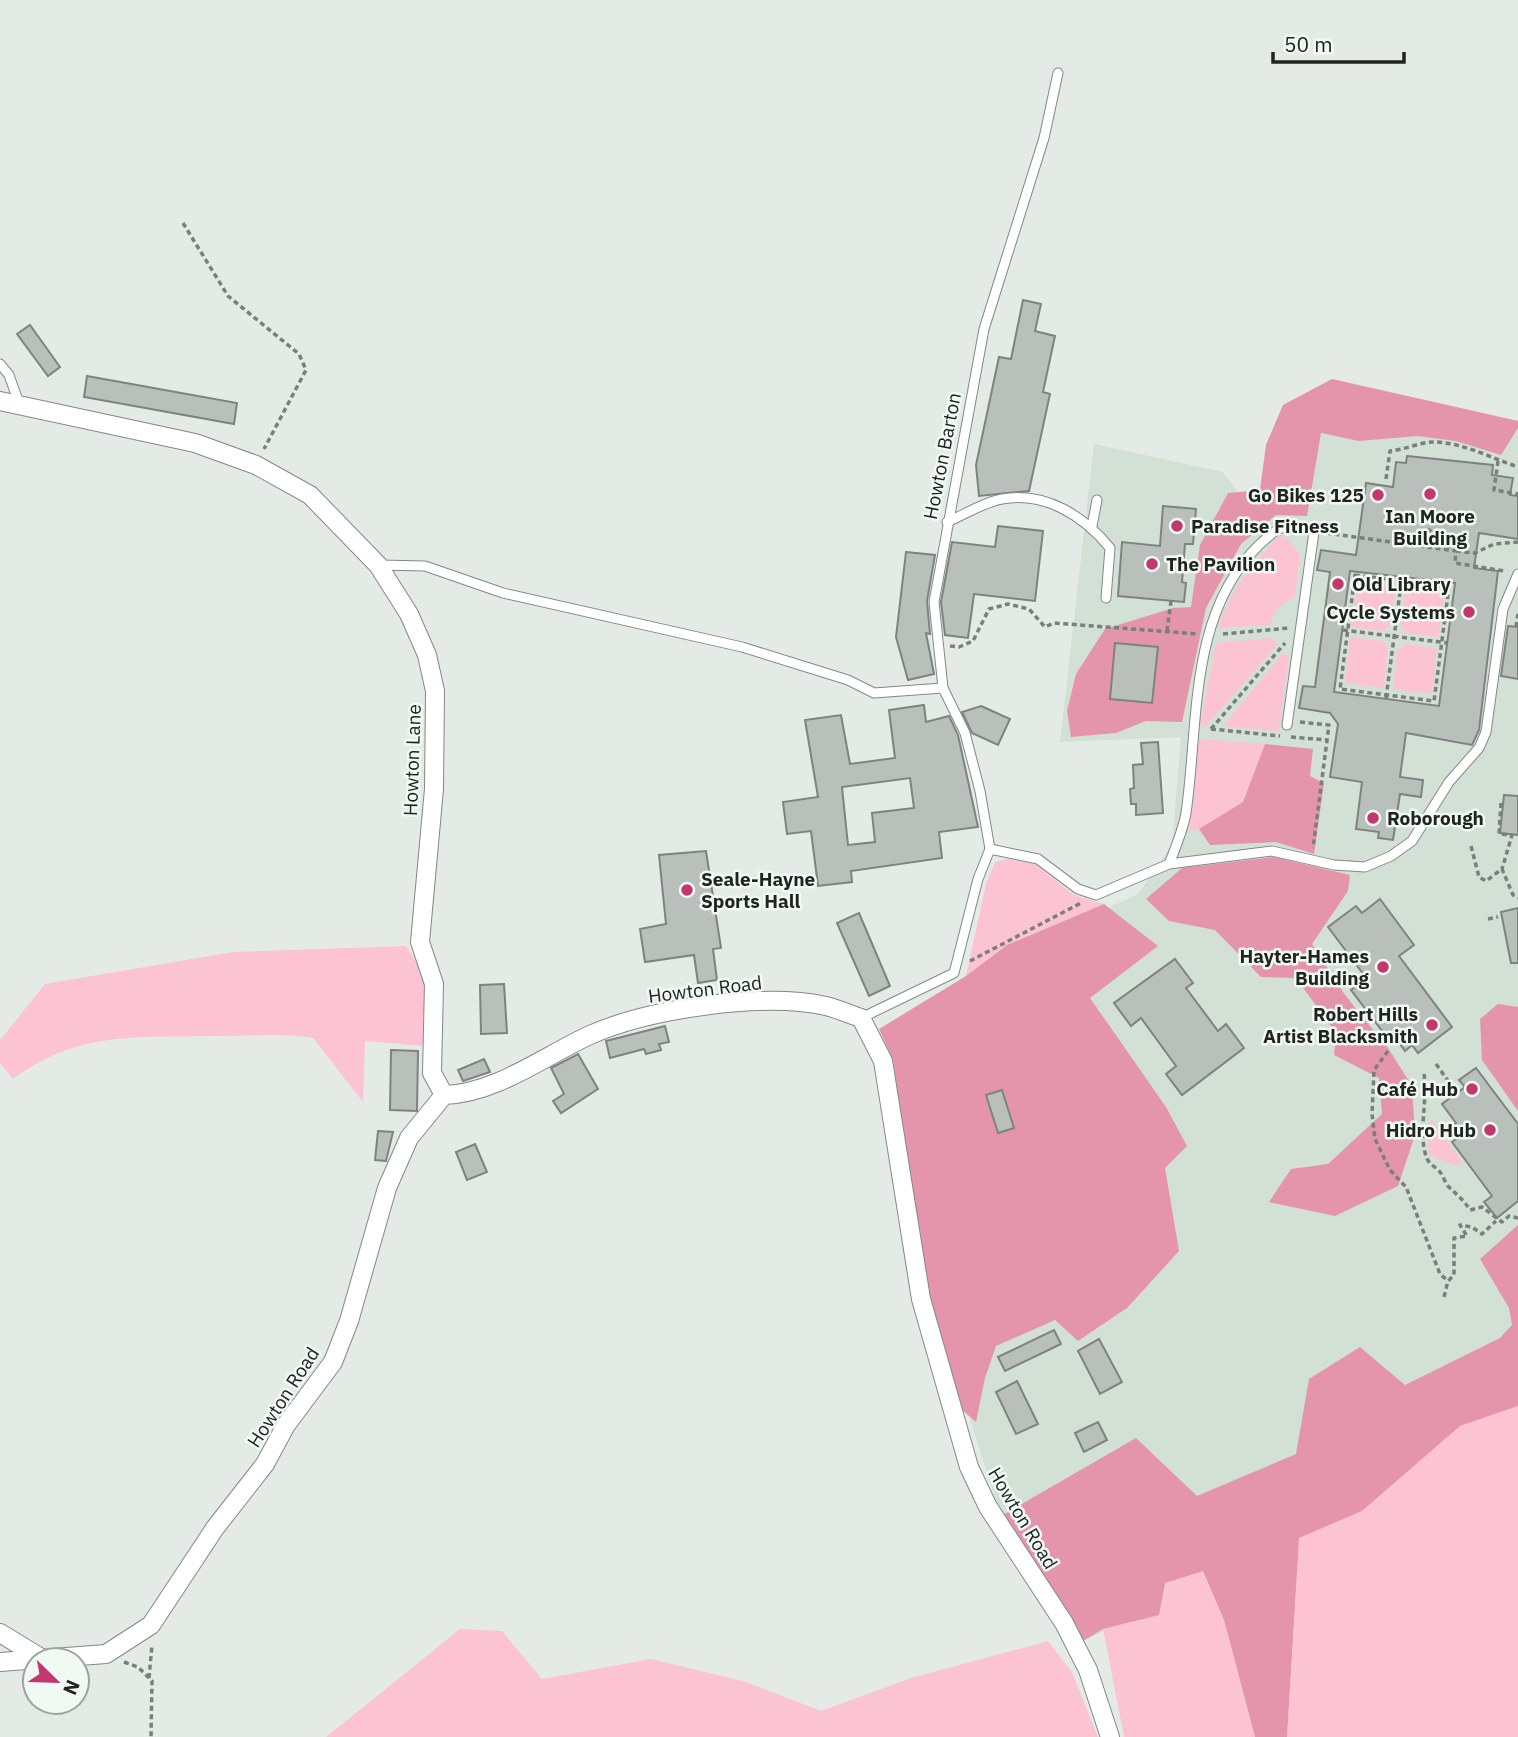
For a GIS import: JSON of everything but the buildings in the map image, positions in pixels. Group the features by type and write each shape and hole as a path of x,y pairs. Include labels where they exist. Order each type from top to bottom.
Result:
{"street":[{"name":"Howton Lane","path":"0,401 118,424 195,443 256,465 310,495 378,565 409,614 427,655 435,691 435,789 420,942 434,984 432,1073 444,1095"},
{"name":"Howton Road","path":"91,1655 106,1654 150,1625 215,1528 265,1464 286,1425 333,1362 349,1321 387,1188 409,1138 444,1095 469,1095 592,1035 655,1013 782,1002 825,1006 861,1018 883,1061 921,1299 969,1467 988,1507 1064,1623 1088,1670 1110,1737"},
{"path":"0,1633 21,1646"},
{"name":"Howton Road","path":"0,1662 21,1660"}],"lane":[{"name":"Howton Barton","path":"990,849 981,791 965,733 943,688 934,602 984,329 1044,138 1058,73"},
{"path":"0,364 9,375 20,407"},
{"path":"947,522 1001,499 1039,497 1092,526 1110,548 1106,598"},
{"path":"1092,526 1097,500"},
{"path":"1169,864 1185,815 1193,731 1207,635 1222,598 1246,558 1279,526 1296,525 1314,532 1288,723"},
{"path":"378,565 425,566 503,593 742,647 848,680 874,693 943,688"},
{"path":"861,1018 954,973 978,879 990,849 1038,859 1078,889 1096,895 1169,864 1272,851 1311,860 1364,867 1391,856 1412,841 1449,782 1479,748 1486,732 1503,609 1518,574"}],"path":[{"path":"183,223 228,296 299,354 306,370 256,465"},
{"path":"1386,479 1390,451 1410,449 1432,442 1462,447 1518,467"},
{"path":"1498,461 1494,490 1518,494"},
{"path":"1427,530 1439,535 1451,550"},
{"path":"1314,532 1475,553 1494,544 1518,542"},
{"path":"1457,551 1455,564 1518,574"},
{"path":"1355,573 1402,579 1450,585 1434,701 1339,691 1345,631 1355,573"},
{"path":"1386,697 1402,579"},
{"path":"1167,631 1171,601"},
{"path":"939,644 959,647 973,641 989,609 1008,604 1029,609 1045,627 1054,622 1207,635 1272,631"},
{"path":"1516,627 1518,614"},
{"path":"1345,631 1448,643"},
{"path":"1210,729 1279,649"},
{"path":"1288,723 1329,725 1311,860"},
{"path":"1193,731 1210,729 1327,740"},
{"path":"1471,846 1479,877 1486,881 1492,879 1502,869 1512,835 1499,834 1501,803"},
{"path":"1502,869 1513,895 1518,898"},
{"path":"978,955 1096,895"},
{"path":"1488,919 1498,917"},
{"path":"1388,1052 1374,1070 1372,1114 1375,1139 1390,1170 1406,1187 1440,1274 1448,1281"},
{"path":"1436,1065 1457,1093"},
{"path":"1424,1074 1427,1097 1422,1124 1426,1156 1439,1170 1448,1186 1462,1196 1470,1210 1482,1207 1496,1221 1502,1222 1509,1216 1518,1218"},
{"path":"1444,1297 1448,1281 1454,1275 1454,1238 1467,1236 1460,1226 1472,1227 1482,1234 1496,1221"},
{"path":"106,1654 138,1667 152,1681 151,1737"}],"shaded area":[{"path":"1332,379 1518,421 1518,1406 1460,1426 1299,1538 1083,1641 1001,1516 931,1298 994,961 1138,894 1172,845 1181,737 1060,742 1094,444 1223,472 1238,492 1260,490 1266,445 1283,405"},
{"path":"1332,379 1518,421 1518,428 1501,455 1456,441 1417,436 1359,441 1321,433 1307,516 1276,515 1241,544 1206,608 1182,722 1146,721 1116,733 1071,737 1067,711 1076,674 1105,629 1173,608 1191,607 1200,545 1228,493 1260,490 1266,445 1283,405"},
{"path":"1282,533 1300,554 1295,597 1278,608 1271,625 1218,628 1229,600 1244,576"},
{"path":"1357,581 1396,586 1391,625 1383,631 1351,627"},
{"path":"1406,586 1445,591 1439,637 1406,633 1401,626"},
{"path":"1350,637 1383,641 1388,647 1384,688 1345,683"},
{"path":"1273,638 1277,645 1207,725 1200,725 1216,643"},
{"path":"1406,644 1437,648 1432,694 1393,689 1397,650"},
{"path":"1283,653 1289,656 1279,731 1223,726"},
{"path":"1199,739 1265,744 1243,802 1199,829 1188,830"},
{"path":"1265,744 1313,749 1310,776 1324,783 1314,854 1276,842 1210,845 1199,829 1243,802"},
{"path":"1274,857 1350,875 1348,891 1312,944 1345,995 1388,1048 1412,1086 1415,1135 1398,1186 1335,1216 1269,1202 1291,1169 1328,1164 1382,1114 1379,1078 1334,1055 1336,1033 1296,978 1261,977 1215,930 1169,921 1146,899 1182,868"},
{"path":"1011,858 1035,864 1074,895 1104,904 1007,945 966,976 986,884 995,862"},
{"path":"1104,904 1158,946 1090,998 1166,1107 1187,1146 1165,1168 1179,1251 1127,1308 1078,1341 1055,1320 996,1346 985,1378 976,1422 961,1409 927,1299 893,1060 879,1029 966,976 1007,945"},
{"path":"406,946 424,982 427,1019 423,1046 365,1041 363,1102 313,1038 301,1036 110,1040 62,1052 37,1063 13,1079 0,1063 0,1040 45,984 233,952"},
{"path":"1498,1004 1518,1007 1518,1111 1482,1060 1480,1019"},
{"path":"1432,1120 1462,1162 1456,1166 1429,1155 1427,1124"},
{"path":"1518,1225 1518,1406 1460,1426 1362,1511 1299,1538 1287,1737 1255,1737 1224,1620 1203,1571 1165,1583 1159,1615 1103,1629 1083,1641 1001,1516 1136,1438 1197,1496 1296,1454 1309,1379 1360,1347 1405,1385 1500,1338 1512,1325 1509,1308 1480,1259"},
{"path":"1518,1406 1518,1737 1287,1737 1299,1538 1362,1511 1460,1426"},
{"path":"1203,1571 1224,1620 1255,1737 1124,1737 1103,1629 1158,1615 1165,1582"},
{"path":"460,1629 502,1631 542,1679 651,1659 743,1681 821,1711 911,1678 1048,1641 1072,1672 1098,1737 326,1737"}],"place":[{"name":"Ian Moore Building","path":"1430,494"},
{"name":"Go Bikes 125","path":"1378,495"},
{"name":"Paradise Fitness","path":"1177,526"},
{"name":"The Pavilion","path":"1152,564"},
{"name":"Old Library","path":"1338,584"},
{"name":"Cycle Systems","path":"1469,612"},
{"name":"Roborough","path":"1373,818"},
{"name":"Seale-Hayne Sports Hall","path":"687,890"},
{"name":"Hayter-Hames Building","path":"1383,967"},
{"name":"Robert Hills Artist Blacksmith","path":"1432,1025"},
{"name":"Café Hub","path":"1472,1089"},
{"name":"Hidro Hub","path":"1490,1130"}]}
